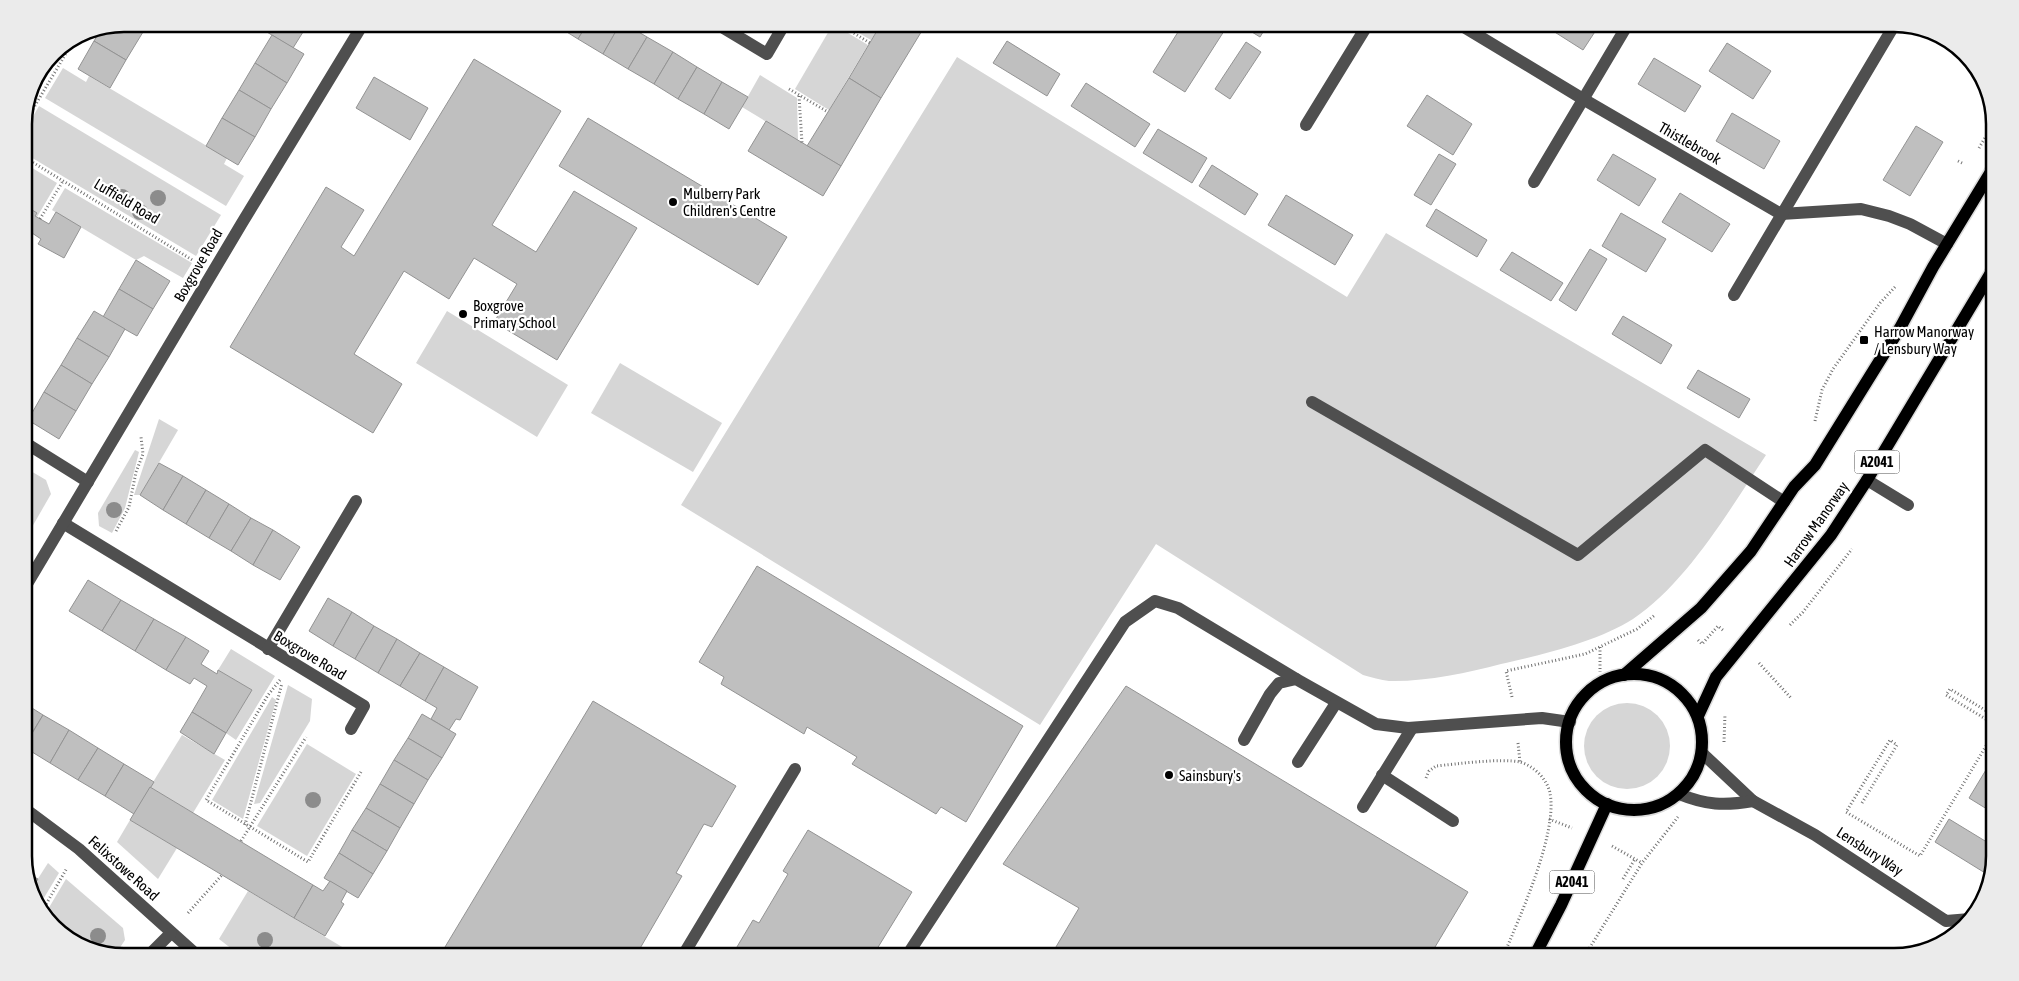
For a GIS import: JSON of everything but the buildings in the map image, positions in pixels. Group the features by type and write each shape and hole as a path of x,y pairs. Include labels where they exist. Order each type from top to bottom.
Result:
{"main road":[{"path":"1624,675 1701,608 1751,551 1784,502 1815,465 1900,328 1947,244 1986,180"},
{"name":"Harrow Manorway","path":"1698,716 1716,677 1831,535 1867,480 1986,281"},
{"path":"1635,674 1662,680 1682,693 1698,716 1702,736 1702,753 1694,776 1679,794 1666,803 1644,809 1625,809 1607,804 1590,793 1577,778 1567,750 1570,722 1577,706 1588,692 1601,683 1624,675 1635,674"},
{"name":"A2041","path":"1539,948 1566,896 1607,804"}],"street":[{"name":"Boxgrove Road","path":"33,574 358,32"},
{"path":"730,32 767,54 780,32"},
{"path":"1306,125 1363,32"},
{"name":"Thistlebrook","path":"1472,32 1781,214"},
{"path":"1534,182 1623,32"},
{"path":"1734,295 1890,32"},
{"path":"1781,214 1861,209 1889,216 1910,224 1947,244"},
{"path":"1312,402 1578,555 1705,450 1784,502"},
{"path":"33,448 88,482"},
{"path":"1867,480 1908,505"},
{"path":"268,649 356,501"},
{"name":"Boxgrove Road","path":"63,523 364,706 351,729"},
{"path":"912,948 1125,622 1155,601 1178,608 1336,703 1376,724 1412,728 1542,718 1570,722"},
{"path":"1244,740 1270,694 1279,683 1296,679"},
{"path":"1298,762 1336,703"},
{"path":"1363,807 1412,728"},
{"name":"Lensbury Way","path":"1702,753 1753,801 1816,835 1946,921 1961,920"},
{"path":"687,948 795,769"},
{"path":"1382,775 1453,821"},
{"path":"1679,794 1698,801 1716,804 1753,801"},
{"name":"Felixstowe Road","path":"33,815 79,849 188,948"},
{"path":"156,948 171,933"}],"path":[{"path":"852,32 870,43"},
{"path":"34,107 66,53"},
{"path":"789,89 828,112"},
{"path":"800,96 800,138 802,143"},
{"path":"1978,149 1986,136"},
{"path":"1958,161 1964,164"},
{"name":"Luffield Road","path":"33,163 213,272"},
{"path":"40,219 63,181"},
{"path":"1814,423 1822,390 1833,369 1880,303 1897,285"},
{"path":"114,536 129,507 136,472 142,454 140,430"},
{"path":"1693,637 1702,644 1718,626 1726,633"},
{"path":"1508,681 1506,671 1585,654 1637,629"},
{"path":"1600,647 1601,683"},
{"path":"1759,663 1791,698"},
{"path":"246,825 279,702 284,675 268,695 206,800 246,825 308,862 361,772"},
{"path":"1986,711 1950,689 1946,695 1986,719"},
{"path":"1724,740 1725,712"},
{"path":"241,841 306,737"},
{"path":"1862,803 1897,745 1890,740 1846,812 1920,856 1986,746"},
{"path":"1519,752 1520,762"},
{"path":"1416,797 1429,771 1436,766 1505,761 1520,762 1534,769 1545,781 1550,794 1550,819 1545,844 1528,897 1507,948"},
{"path":"1590,948 1642,863 1678,818 1679,794"},
{"path":"1550,819 1558,823"},
{"path":"46,904 79,849"},
{"path":"1631,856 1642,863"},
{"path":"1623,879 1635,859"},
{"path":"188,913 222,875"}],"shaded area":[{"path":"828,32 846,32 868,45 829,110 795,89"},
{"path":"857,32 876,32 871,40"},
{"path":"957,57 1347,297 1386,233 1766,455 1689,566 1653,604 1633,619 1587,641 1474,671 1445,676 1389,681 1363,675 1156,544 1040,725 681,505"},
{"path":"63,68 86,82 89,76 227,158 224,164 244,176 226,206 45,98"},
{"path":"760,75 797,98 798,141 742,107"},
{"path":"39,106 221,215 196,256 33,158 33,116"},
{"path":"33,168 57,183 37,217 35,216 37,213 33,211"},
{"path":"65,188 192,263 183,278 144,256 136,260 52,210"},
{"path":"447,311 568,385 537,437 416,363"},
{"path":"620,363 722,423 693,472 591,413"},
{"path":"159,419 178,430 140,495 134,495"},
{"path":"135,450 139,452 125,508 112,533 99,526 98,513"},
{"path":"33,472 46,480 51,494 33,525"},
{"path":"231,649 275,676 236,740 226,733 252,690 218,670"},
{"path":"288,685 312,699 310,721 260,803 254,804"},
{"path":"272,697 276,700 243,819 212,800"},
{"path":"1619,703 1635,703 1644,706 1658,715 1667,729 1670,746 1667,763 1658,777 1644,786 1635,789 1619,789 1603,782 1591,770 1584,754 1584,738 1591,722 1603,710"},
{"path":"182,735 225,760 193,813 150,787"},
{"path":"307,744 356,774 307,856 257,826"},
{"path":"130,820 177,848 158,879 117,842"},
{"path":"48,863 59,873 43,899 36,882"},
{"path":"66,879 123,928 125,940 120,948 89,942 64,926 48,909"},
{"path":"248,891 344,948 230,948 219,939"}],"place":[{"name":"Mulberry Park Children's Centre","path":"673,202"},
{"name":"Boxgrove Primary School","path":"463,314"},
{"name":"Harrow Manorway / Lensbury Way","path":"1864,340"},
{"name":"Sainsbury's","path":"1169,775"}]}
